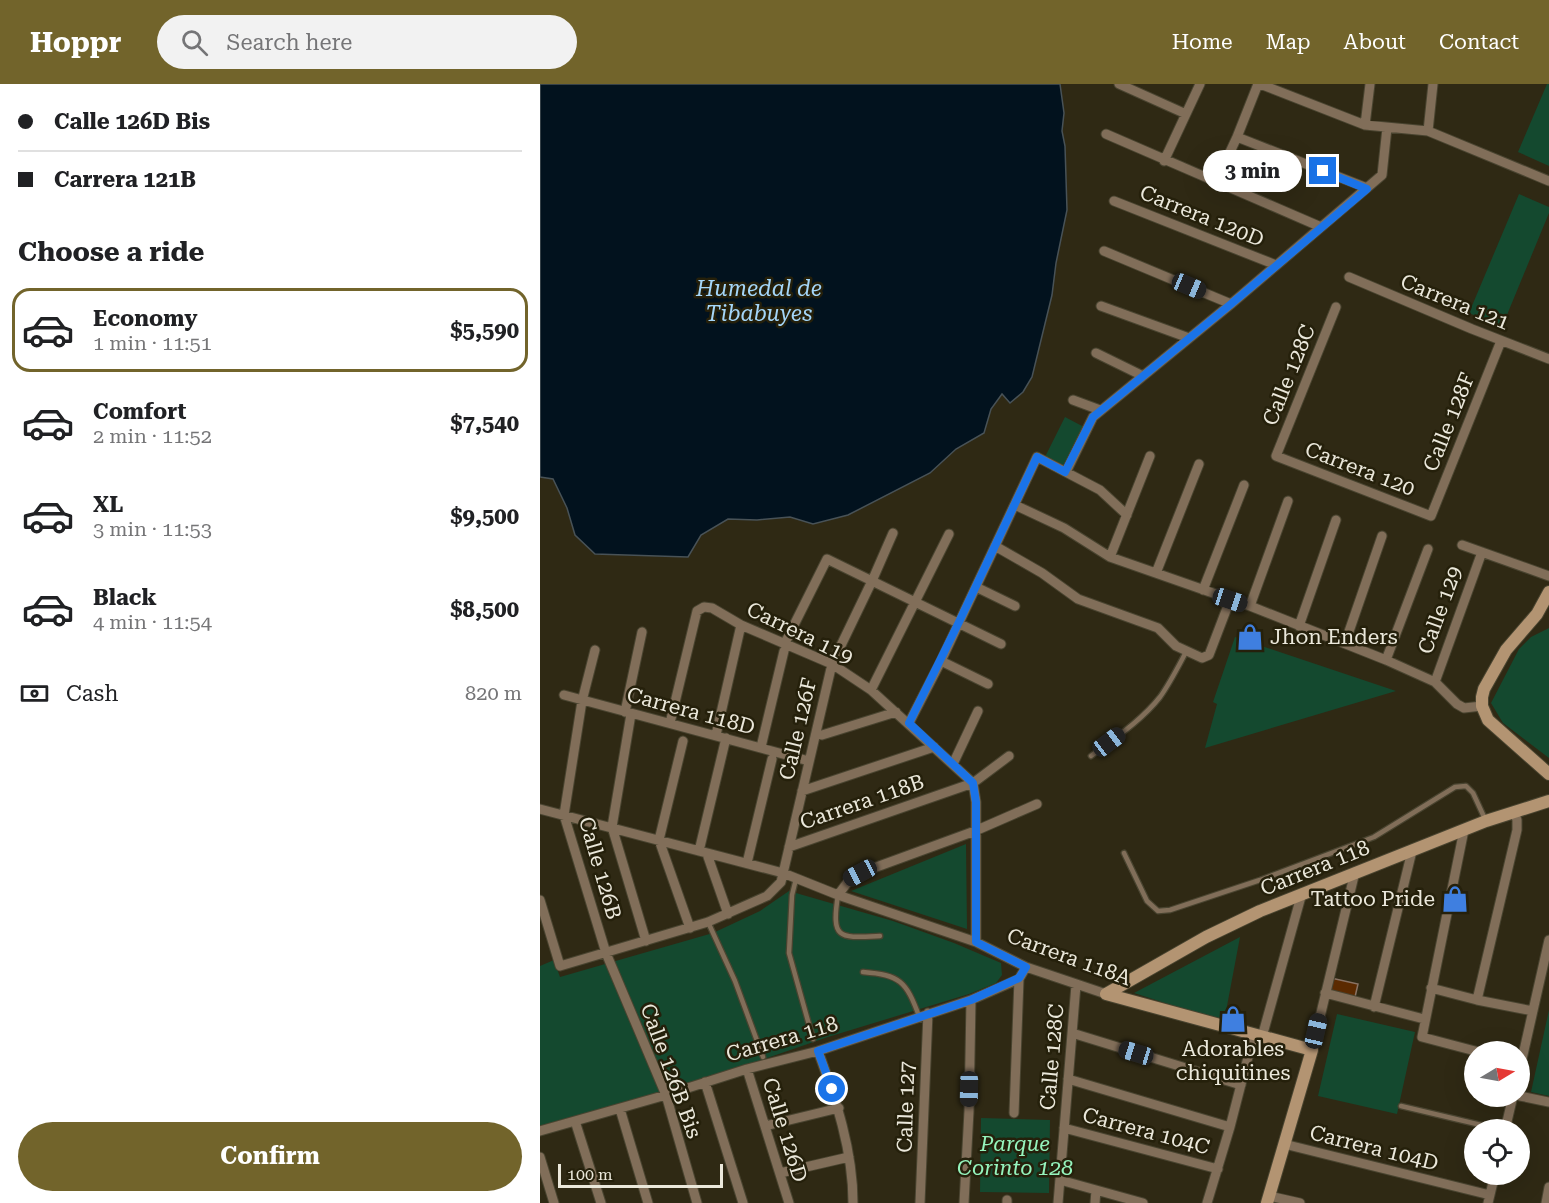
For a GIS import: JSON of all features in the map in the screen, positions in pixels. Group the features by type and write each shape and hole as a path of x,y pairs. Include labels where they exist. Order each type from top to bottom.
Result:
{"street":[{"path":"1119,84 1186,114"},
{"path":"1164,161 1200,84"},
{"path":"1216,182 1259,84 1365,125 1428,131 1549,181"},
{"path":"1365,125 1370,84"},
{"path":"1428,131 1433,84"},
{"path":"1065,472 1087,426 1100,411 1231,304 1382,175 1387,128"},
{"path":"1106,134 1321,227"},
{"path":"1237,137 1367,189"},
{"name":"Carrera 120D","path":"1114,201 1276,265"},
{"path":"1104,250 1231,304"},
{"name":"Carrera 121","path":"1349,278 1549,359"},
{"path":"1101,306 1189,338"},
{"name":"Calle 128C","path":"1276,456 1336,307"},
{"name":"Calle 128F","path":"1431,516 1501,341"},
{"path":"1096,353 1143,376"},
{"path":"1073,400 1100,411"},
{"path":"1110,557 1150,456"},
{"name":"Carrera 120","path":"1276,456 1431,516"},
{"path":"909,723 941,661 1037,457 1100,490 1127,515"},
{"path":"1156,573 1199,464"},
{"path":"1203,590 1244,485"},
{"path":"1250,606 1288,501"},
{"path":"1015,505 1064,528 1110,557 1250,606 1386,660 1435,682 1464,708 1482,706"},
{"path":"1299,626 1336,520"},
{"name":"Calle 126F","path":"783,873 832,663 893,533"},
{"path":"871,690 949,534"},
{"path":"1345,643 1382,536"},
{"path":"1462,545 1549,576"},
{"path":"995,546 1042,573 1078,599 1158,628 1176,646 1202,658 1209,655 1230,600"},
{"path":"1386,660 1428,549"},
{"name":"Calle 129","path":"1435,682 1482,552"},
{"path":"760,747 785,647 827,559 1001,644"},
{"path":"976,587 1015,606"},
{"path":"1549,592 1537,614 1506,650 1484,689 1482,706 1493,726 1549,774"},
{"name":"Carrera 119","path":"670,723 698,611 704,607 712,608 785,647 832,663 871,690 973,783"},
{"path":"728,914 703,852 741,625"},
{"path":"642,632 612,828 646,941"},
{"name":"Calle 126B","path":"595,650 582,700 564,815 606,953"},
{"path":"941,661 988,684"},
{"name":"Carrera 118D","path":"564,695 809,761"},
{"path":"953,764 978,711"},
{"path":"822,735 896,712"},
{"path":"683,741 659,840 690,928"},
{"path":"802,790 934,747"},
{"name":"Carrera 118B","path":"789,847 973,783 1009,756"},
{"path":"747,863 772,759"},
{"path":"973,783 976,802 976,942"},
{"name":"Carrera 118","path":"1106,994 1215,933 1302,893 1486,821 1549,801"},
{"path":"838,895 850,879 860,873 975,831 1037,804"},
{"name":"Carrera 118A","path":"540,809 783,873 838,895 976,942 1026,967 1076,985 1312,1050"},
{"path":"1476,1000 1517,830 1514,812"},
{"path":"1464,830 1422,1037 1464,1048"},
{"path":"1374,1007 1412,851"},
{"path":"1300,1203 1268,1199 1312,1050 1355,872"},
{"path":"540,900 560,966 690,928 728,914 766,896 781,882 783,873"},
{"path":"1207,1203 1241,1085 1302,893"},
{"path":"1526,1041 1546,965 1549,940"},
{"name":"Calle 126B Bis","path":"606,953 666,1095 697,1203"},
{"path":"1014,1113 1019,978 1026,967"},
{"name":"Carrera 118","path":"540,1131 620,1109 747,1069 818,1051 971,1000 1019,978"},
{"name":"Calle 128C","path":"1058,1203 1076,985"},
{"path":"1431,988 1476,1000 1533,1011"},
{"path":"1325,993 1424,1019"},
{"path":"964,1203 969,1111 971,1000"},
{"name":"Calle 127","path":"920,1203 924,1014"},
{"path":"1072,1033 1241,1085"},
{"path":"818,1051 839,1108 849,1157 853,1203"},
{"name":"Calle 126D","path":"747,1069 789,1203"},
{"path":"1068,1080 1230,1127"},
{"path":"705,1082 743,1203"},
{"path":"1530,1098 1549,1102"},
{"path":"765,1126 839,1108"},
{"path":"620,1109 648,1203"},
{"path":"575,1121 601,1203"},
{"name":"Carrera 104C","path":"1064,1128 1218,1169"},
{"name":"Carrera 104D","path":"1284,1144 1489,1199"},
{"path":"540,1157 554,1203"},
{"path":"780,1173 849,1157"},
{"path":"1060,1180 1141,1203"},
{"path":"1546,1203 1549,1187"},
{"path":"1095,1203 1096,1190"}],"lane":[{"path":"1091,756 1127,729 1158,699 1186,652"},
{"path":"1124,853 1147,901 1158,911 1170,910 1260,880 1374,837 1455,787 1466,786 1473,793 1486,821"},
{"path":"796,879 792,895 789,953 813,1039"},
{"path":"838,895 836,924 840,933 847,938 880,936"},
{"path":"708,922 735,981 763,1057"},
{"path":"863,972 887,974 900,982 924,1014"},
{"path":"1401,1106 1464,1121"}],"green space":[{"path":"1547,84 1549,84 1549,166 1518,152"},
{"path":"1519,194 1549,207 1549,213 1502,327 1469,313"},
{"path":"1065,417 1084,427 1064,467 1045,457"},
{"path":"1549,628 1549,758 1503,723 1491,703 1519,649 1531,637"},
{"path":"1235,637 1396,691 1205,748 1217,704 1213,702"},
{"path":"966,844 967,929 851,891"},
{"path":"789,891 893,921 954,943 1001,963 1002,975 996,983 969,994 540,1130 540,966 554,960 560,977 713,933 760,911"},
{"path":"1240,937 1224,1022 1134,993"},
{"path":"1549,1010 1549,1096 1531,1092"},
{"path":"1337,1014 1415,1032 1397,1114 1318,1096"},
{"name":"Parque Corinto 128","path":"981,1118 1050,1120 1049,1193 980,1192"}],"water":[{"name":"Humedal de Tibabuyes","path":"540,84 1060,84 1064,113 1062,131 1065,146 1067,210 1052,295 1032,377 1023,392 1010,403 1002,394 991,409 984,433 956,449 930,473 848,515 813,524 790,517 757,520 728,519 701,535 688,557 595,554 575,535 567,508 553,479 540,477"}],"building":[{"path":"1331,978 1358,984 1355,997 1328,990"}],"place":[{"name":"Jhon Enders","path":"1250,637"},
{"name":"Tattoo Pride","path":"1455,899"},
{"name":"Adorables chiquitines","path":"1233,1019"}],"route":[{"path":"832,1089 818,1051 971,1000 1019,978 1026,967 976,942 976,802 973,783 909,723 941,661 1037,457 1065,472 1093,417 1367,189 1323,171"}]}
